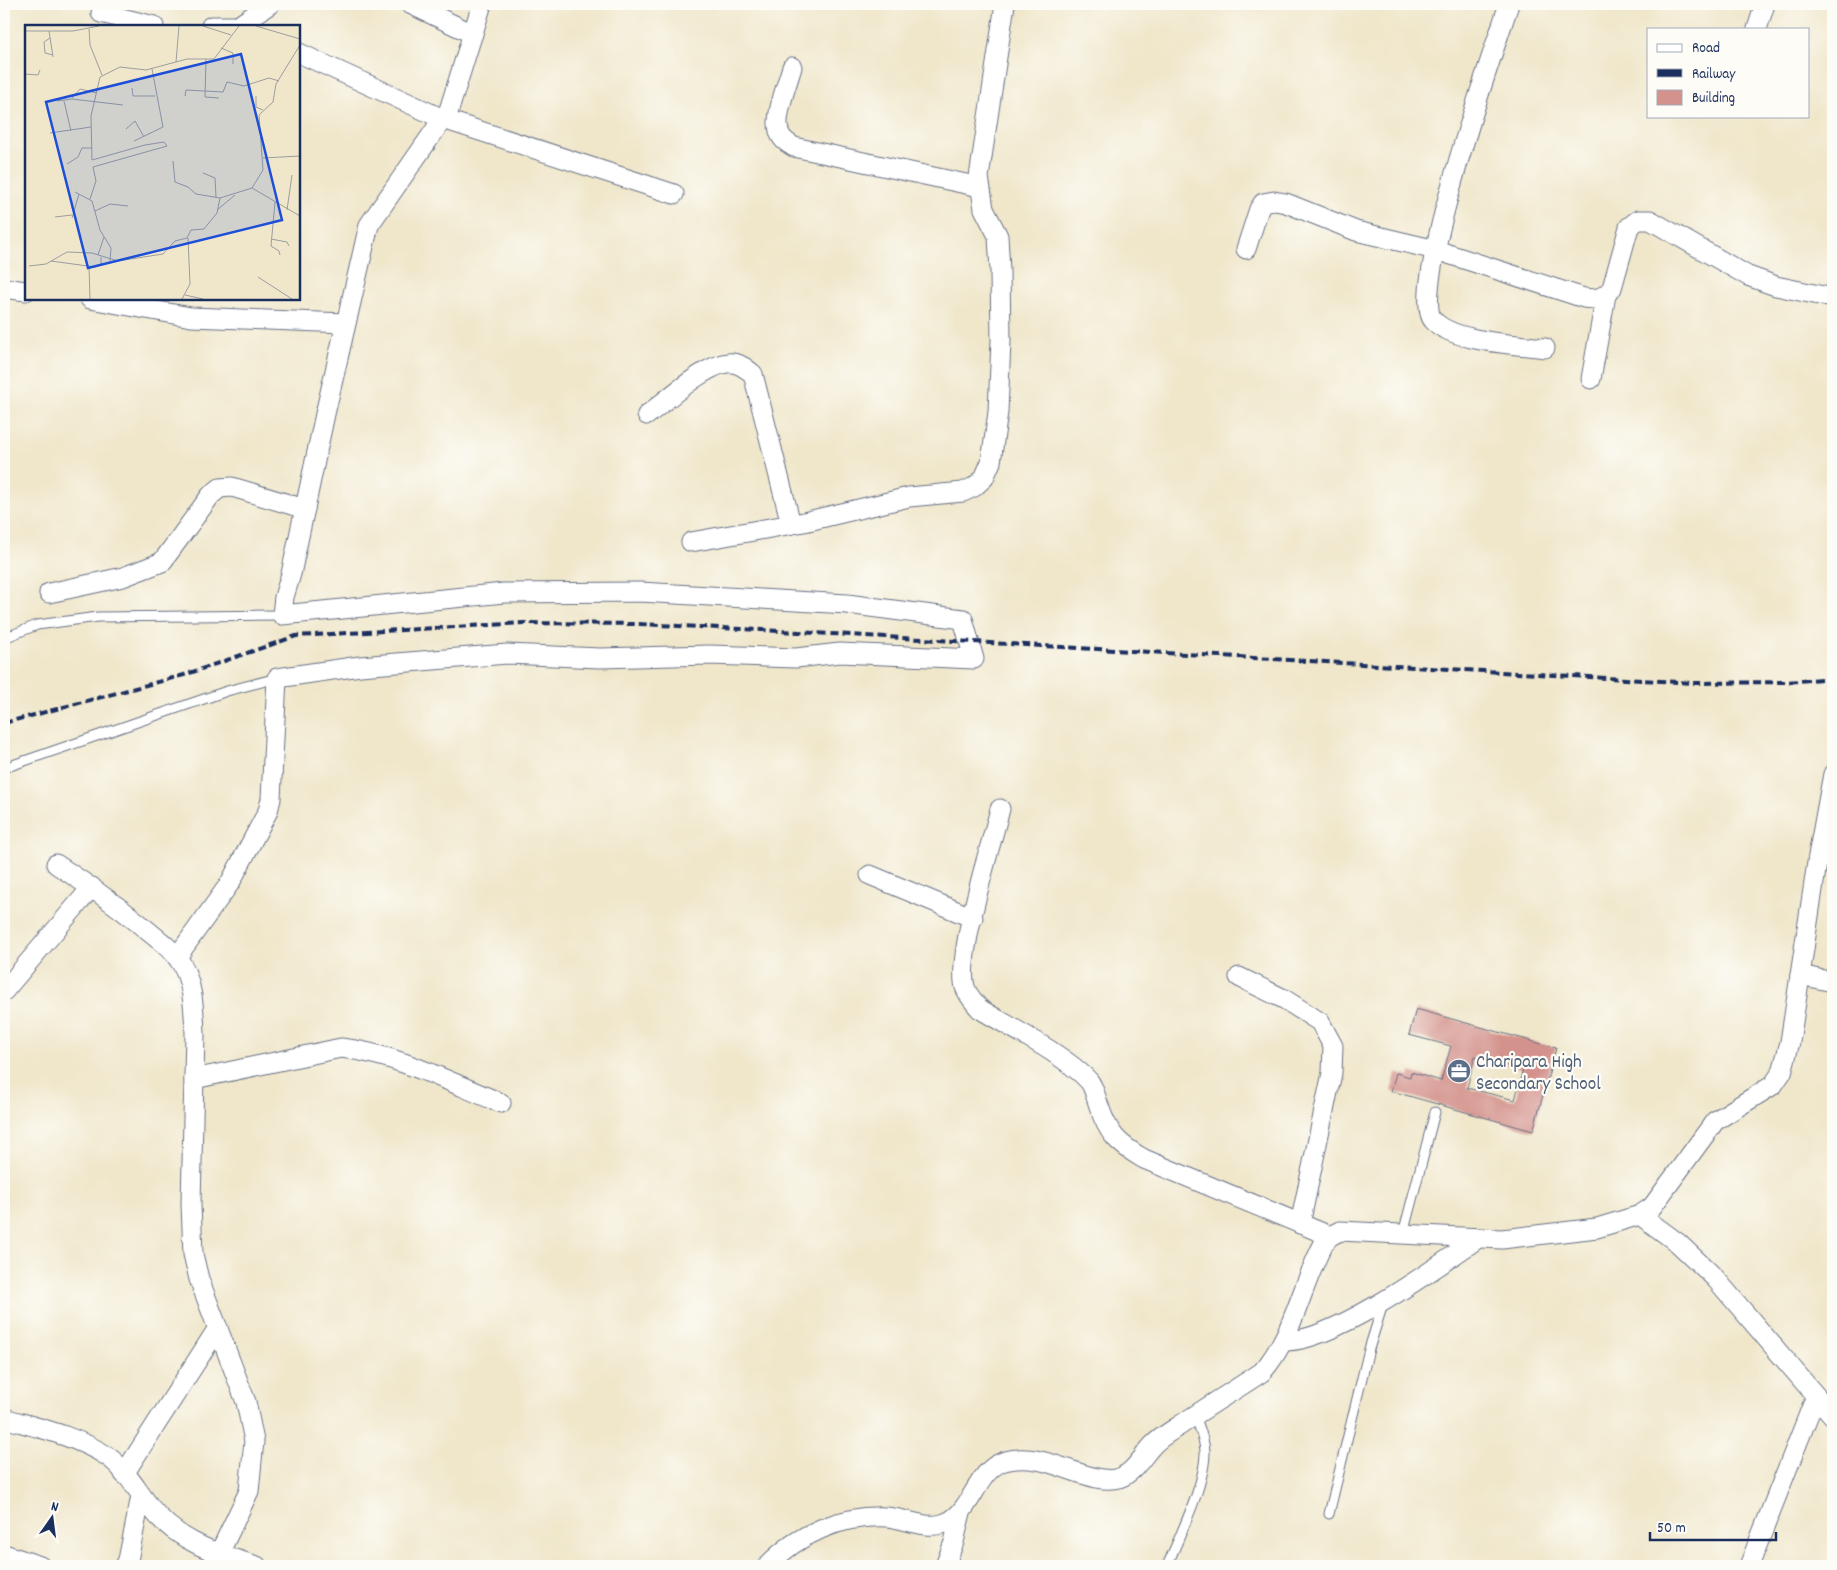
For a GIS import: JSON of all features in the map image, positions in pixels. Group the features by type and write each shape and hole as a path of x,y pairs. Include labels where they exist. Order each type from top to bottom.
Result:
{"street":[{"path":"239,25 270,4"},
{"path":"410,4 473,34"},
{"path":"177,957 230,883 268,811 271,799 277,678 360,666 507,654 600,658 709,655 796,658 840,653 974,659 963,620 847,604 773,599 640,592 504,593 282,615 284,597 291,574 369,225 443,119 456,90 482,4"},
{"path":"691,542 791,524 909,497 963,492 974,487 984,478 991,462 998,412 1000,271 998,236 984,209 980,187 980,163 1004,4"},
{"path":"1509,4 1454,175 1436,250 1428,294 1431,320 1446,330 1463,335 1545,348"},
{"path":"1757,28 1765,4"},
{"path":"101,13 150,25"},
{"path":"300,52 443,119 674,194"},
{"path":"792,66 778,122 779,132 784,141 794,147 980,187"},
{"path":"1246,249 1259,209 1263,203 1274,201 1286,203 1356,231 1436,250 1595,300 1606,295 1612,288 1629,227 1638,220 1650,220 1748,276 1799,292 1833,298"},
{"path":"4,288 25,291"},
{"path":"1591,379 1606,295"},
{"path":"102,300 161,305 191,317 346,323"},
{"path":"648,415 702,374 719,365 733,363 746,367 753,374 791,524"},
{"path":"49,593 123,577 162,562 211,495 220,488 232,487 305,509"},
{"path":"767,1566 792,1543 833,1524 886,1517 941,1525 952,1520 961,1512 981,1480 1004,1461 1042,1461 1098,1480 1121,1477 1131,1470 1157,1441 1195,1414 1262,1372 1278,1353 1317,1256 1330,1236 1340,1231 1353,1230 1477,1239 1563,1233 1597,1228 1640,1215 1652,1208 1715,1121 1764,1093 1782,1072 1790,1042 1833,774"},
{"path":"1000,809 966,944 965,985 971,1000 980,1009 1074,1067 1091,1083 1105,1123 1116,1140 1144,1159 1330,1236"},
{"path":"56,864 117,904 177,957 190,985 194,1006 191,1204 193,1254 246,1402 254,1441 249,1491 219,1554"},
{"path":"870,875 973,918"},
{"path":"4,991 92,887"},
{"path":"1800,975 1833,982"},
{"path":"1239,977 1284,999 1320,1022 1333,1046 1332,1073 1300,1224"},
{"path":"194,1079 341,1048 366,1051 394,1060 501,1103"},
{"path":"1640,1215 1678,1243 1715,1278 1833,1416"},
{"path":"1284,1340 1296,1342 1316,1335 1383,1302 1477,1239"},
{"path":"124,1474 218,1328"},
{"path":"1749,1566 1816,1396"},
{"path":"4,1418 74,1439 109,1457 141,1496 171,1528 191,1542 219,1554 256,1566"},
{"path":"125,1566 128,1560 141,1496"},
{"path":"945,1566 954,1542 961,1512"},
{"path":"12,1560 40,1566"}],"lane":[{"path":"4,638 37,625 98,617 282,615"},
{"path":"4,768 227,692 277,678"},
{"path":"1403,1234 1435,1112"},
{"path":"1329,1514 1369,1348 1383,1302"},
{"path":"1167,1566 1192,1505 1203,1468 1205,1452 1195,1414"}],"building":[{"path":"1416,1009 1556,1048 1533,1131 1391,1091 1396,1073 1410,1077 1411,1072 1441,1081 1451,1046 1409,1035","holes":["1475,1056 1523,1069 1515,1100 1467,1088"]}],"railway":[{"path":"4,723 184,675 296,636 524,623 639,624 762,630 1695,683 1787,682 1833,678"}],"place":[{"name":"Charipara High Secondary School","path":"1459,1071"}]}
